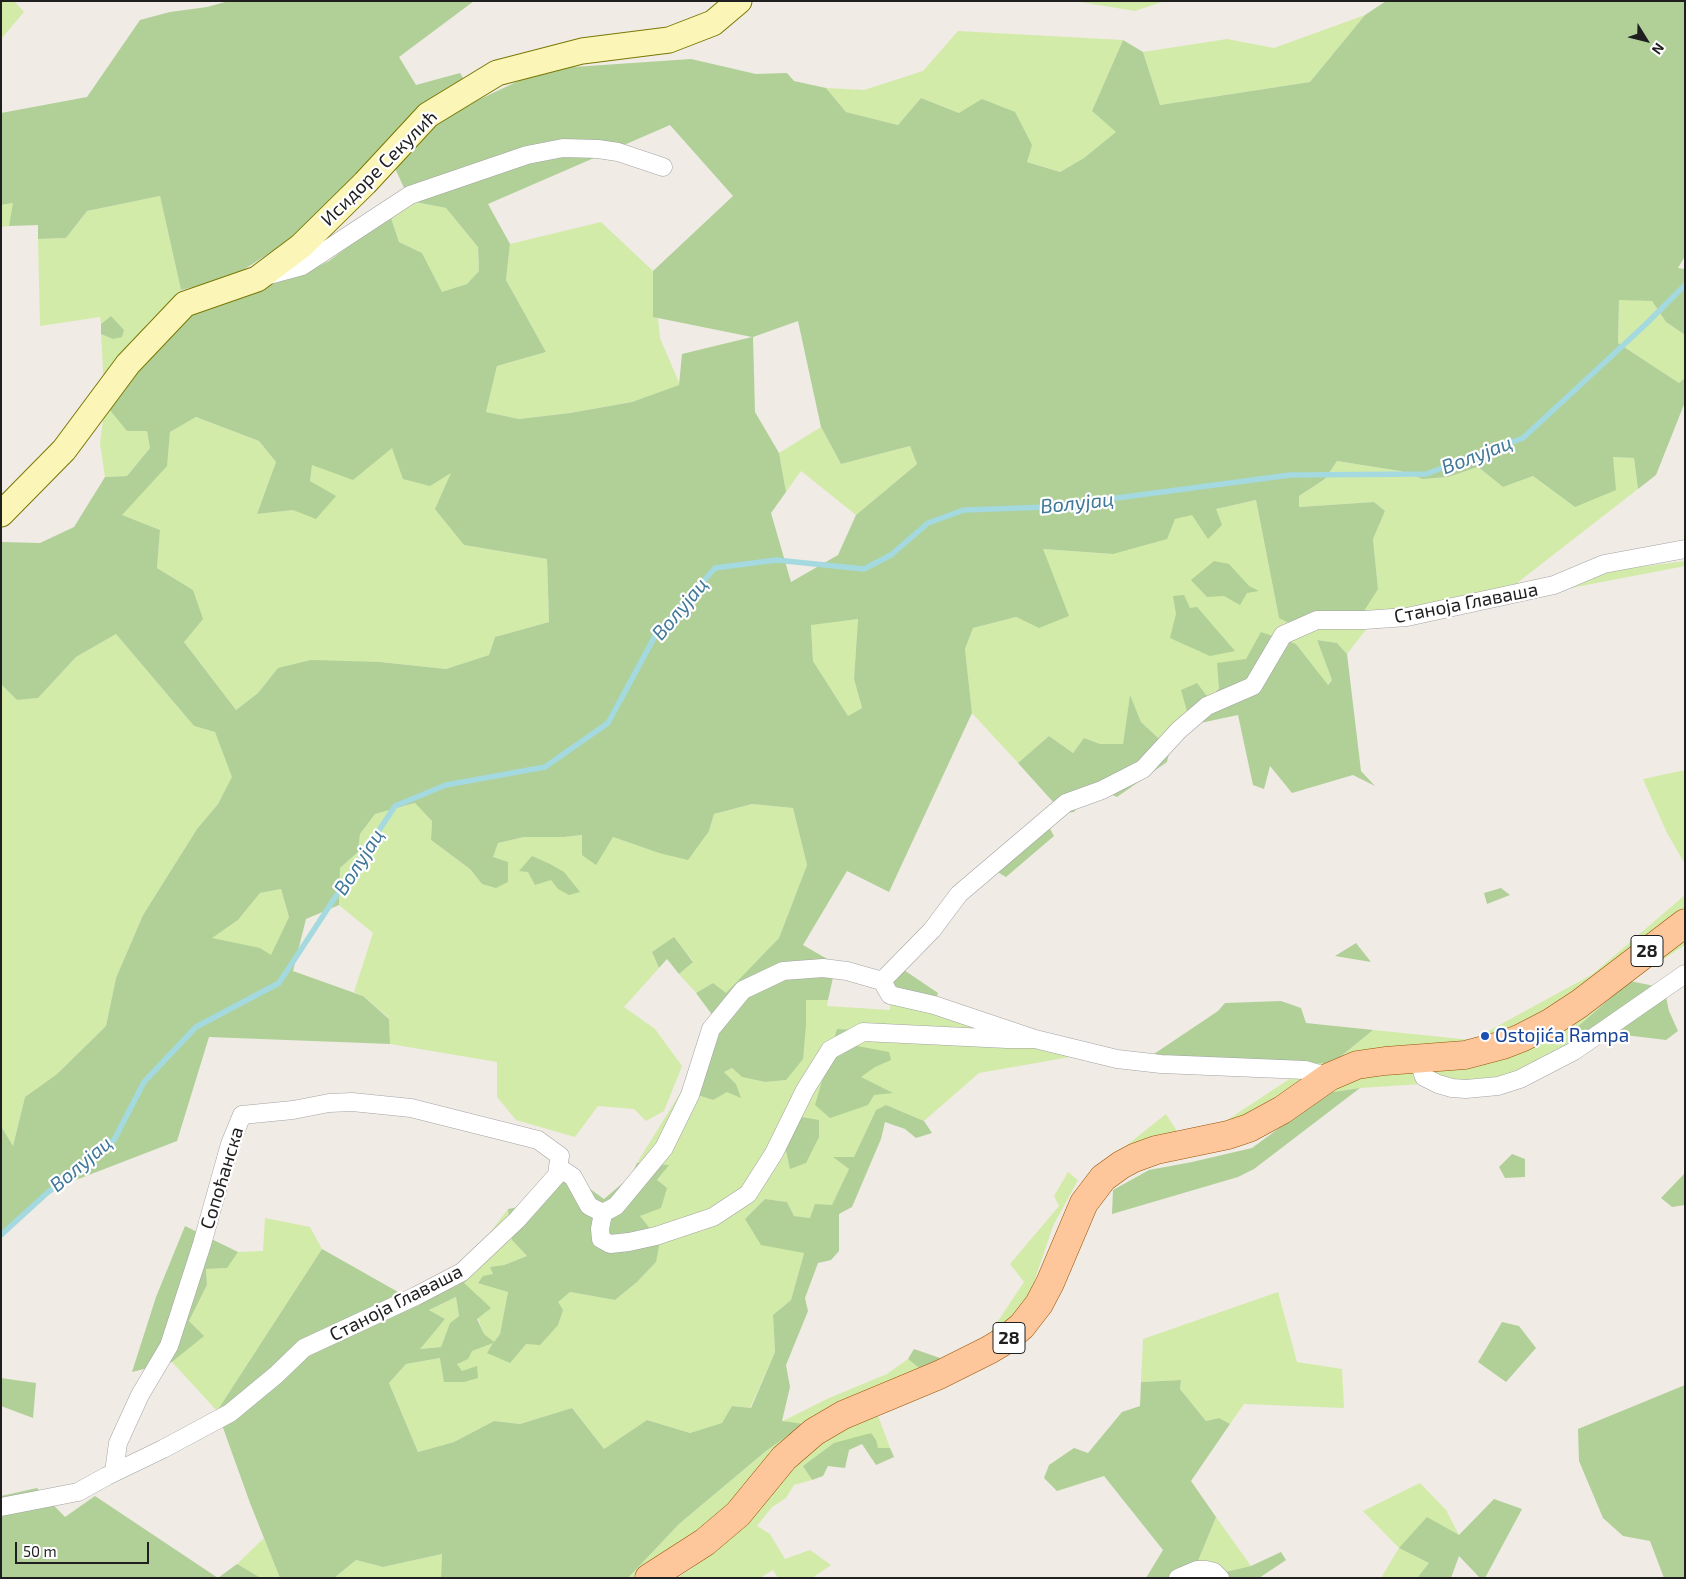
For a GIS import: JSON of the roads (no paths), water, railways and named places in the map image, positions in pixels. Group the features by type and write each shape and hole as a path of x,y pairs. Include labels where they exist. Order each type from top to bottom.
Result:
{"main road":[{"name":"28","path":"649,1578 705,1542 738,1514 784,1458 814,1432 843,1415 939,1375 989,1350 1004,1341 1022,1326 1039,1304 1050,1283 1084,1203 1104,1178 1115,1169 1134,1158 1156,1150 1228,1135 1249,1128 1282,1110 1329,1077 1350,1067 1369,1062 1465,1055 1502,1045 1550,1023 1685,924"}],"street":[{"name":"Исидоре Секулић","path":"257,279 301,246 365,183 428,115 497,73 582,50 669,40 713,23 739,1"},
{"name":"Исидоре Секулић","path":"1,514 64,450 128,364 186,304 257,279 302,266 410,195 527,155 563,148 598,149 618,152 663,167"},
{"name":"Станоја Главаша","path":"882,981 932,930 959,894 1066,803 1102,790 1143,769 1179,730 1207,706 1253,686 1283,635 1317,620 1364,620 1407,617 1554,585 1604,564 1685,549"},
{"path":"603,1213 616,1206 664,1148 690,1095 712,1029 743,990 783,971 823,968 847,971 882,981 890,994 934,1005 1034,1039 1117,1059 1161,1064 1305,1070 1329,1077"},
{"path":"1418,1059 1424,1077 1438,1084 1466,1089 1498,1086 1520,1078 1574,1051 1685,974"},
{"path":"603,1213 600,1229 601,1239 610,1244 629,1242 656,1236 713,1217 748,1194 774,1153 805,1090 830,1050 863,1032 1034,1039"},
{"name":"Сопоћанска","path":"114,1472 118,1443 140,1395 168,1346 202,1244 230,1144 242,1115 293,1110 329,1103 352,1102 411,1108 538,1140 560,1156 558,1167"},
{"name":"Станоја Главаша","path":"1,1506 78,1492 114,1472 163,1450 230,1413 276,1376 304,1348 416,1296 462,1272 517,1220 557,1174 558,1167"},
{"path":"558,1167 573,1177 589,1206 603,1213"},
{"path":"1178,1578 1197,1570 1206,1570 1214,1572 1220,1578"}],"waterway":[{"name":"Волујац","path":"1,1235 47,1193 114,1140 144,1082 196,1027 279,983 395,806 446,785 545,767 608,723 655,636 715,568 776,560 864,569 891,555 928,523 964,510 1049,507 1290,475 1426,474 1523,438 1645,325 1685,285"}],"place":[{"name":"Ostojića Rampa","path":"1485,1036"}]}
